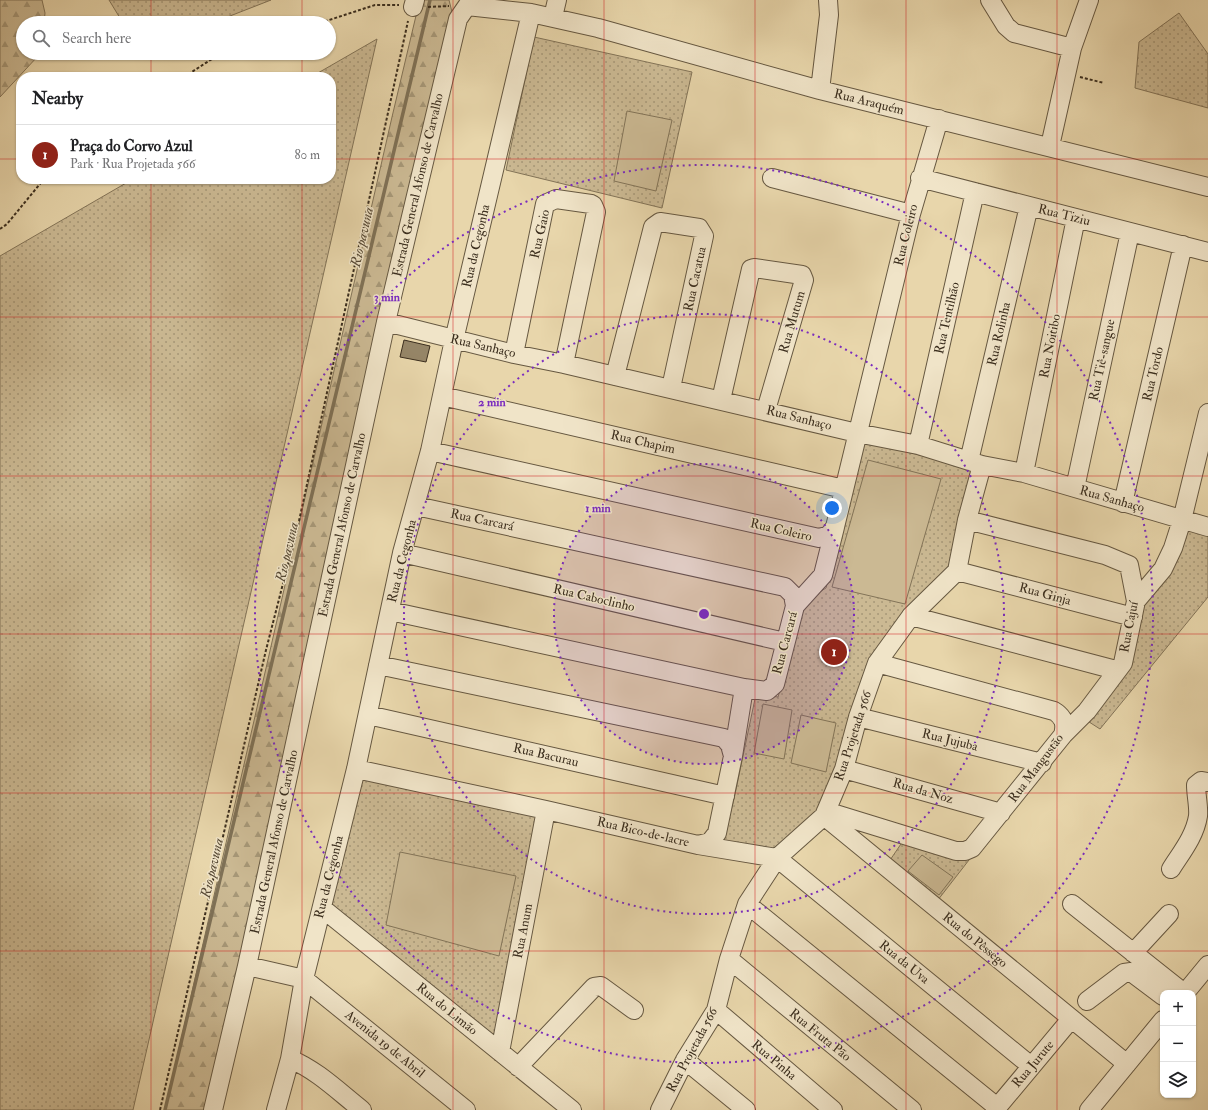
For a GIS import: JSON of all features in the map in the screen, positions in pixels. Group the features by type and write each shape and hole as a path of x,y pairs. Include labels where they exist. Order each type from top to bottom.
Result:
{"street":[{"path":"820,90 829,15 828,0"},
{"path":"990,0 1006,26 1014,33 1072,48"},
{"path":"1050,146 1072,48 1084,8 1089,0"},
{"path":"467,6 531,13"},
{"name":"Estrada General Afonso de Carvalho","path":"213,1110 247,966 386,322 458,19 467,6"},
{"name":"Rua Araquém","path":"531,13 555,8 598,28 820,90 1050,146 1208,187"},
{"name":"Rua da Cegonha","path":"276,1110 290,1059 304,979 356,770 402,553 430,451 454,340 531,13"},
{"name":"Rua Coleiro","path":"430,451 819,538 829,535 835,527 920,178 939,119"},
{"path":"772,178 911,214"},
{"name":"Rua Tiziu","path":"920,178 1208,252"},
{"name":"Rua Tentilhão","path":"918,445 975,192"},
{"name":"Rua Gaio","path":"514,354 546,204 556,199 591,204 596,212 564,364"},
{"name":"Rua Rolinha","path":"975,463 1029,206"},
{"name":"Rua Noitibo","path":"1024,473 1076,218"},
{"name":"Rua Cacatua","path":"615,376 653,227 660,222 699,228 704,236 671,388"},
{"name":"Rua Tiê-sangue","path":"1074,488 1130,232"},
{"name":"Rua Tordo","path":"1123,503 1183,245"},
{"name":"Rua Mutum","path":"721,400 751,269 754,268 802,275 804,280 766,410"},
{"name":"Rua Sanhaço","path":"386,322 514,354 671,388 918,445 975,463 1024,473 1208,527"},
{"name":"Rua Chapim","path":"442,396 844,489"},
{"path":"1134,609 1162,569 1173,548 1182,520 1201,473 1208,417"},
{"path":"957,571 967,520 975,463"},
{"name":"Rua Carcará","path":"390,610 767,692 775,684 795,606 794,595 785,587 416,506"},
{"name":"Rua Cajuí","path":"911,616 1112,669 1120,667 1134,609 1131,568 1125,562 1105,555 967,520"},
{"path":"795,606 823,575 835,527"},
{"name":"Rua Caboclinho","path":"402,553 785,642"},
{"name":"Rua Ginja","path":"957,571 1134,609"},
{"name":"Rua Projetada 566","path":"664,1108 685,1060 716,1010 729,959 747,904 777,858 825,814 844,769 858,717 876,663 911,616 957,571"},
{"name":"Rua Mangustão","path":"825,814 956,851 965,851 972,848 1042,763 1063,735 1065,727 1064,720 1054,711 876,663"},
{"path":"1063,735 1087,711 1122,663"},
{"path":"378,665 724,738 730,745 734,756"},
{"name":"Rua Bico-de-lacre","path":"356,770 546,810 698,845 710,842 718,833 734,756 744,688"},
{"name":"Rua Bacurau","path":"368,715 725,796"},
{"name":"Rua Jujuba","path":"858,717 1042,763"},
{"name":"Rua da Noz","path":"844,769 1001,813"},
{"path":"1171,869 1194,832 1198,815 1196,785 1201,781 1208,782"},
{"name":"Rua Anum","path":"500,1052 546,810"},
{"name":"Rua do Pêssego","path":"825,814 1126,1064"},
{"path":"698,845 777,858"},
{"name":"Rua da Uva","path":"777,858 1032,1066"},
{"path":"747,904 996,1109"},
{"path":"1072,904 1180,990"},
{"name":"Rua do Limão","path":"322,908 572,1110"},
{"path":"1133,953 1169,914"},
{"name":"Rua Fruta Pão","path":"729,959 912,1110"},
{"path":"1186,990 1208,964"},
{"path":"247,966 304,979"},
{"path":"1087,1001 1124,973 1131,972 1160,994"},
{"name":"Avenida 19 de Abril","path":"304,979 466,1110"},
{"path":"518,1067 594,987 601,986 634,1010"},
{"name":"Rua Pinha","path":"716,1010 833,1110"},
{"name":"Rua Jurute","path":"996,1109 1070,1019"},
{"path":"1089,1110 1160,1024"},
{"path":"290,1059 303,1064 362,1110"},
{"path":"685,1060 746,1110"}],"path":[{"path":"160,1110 266,650 299,521 414,3"},
{"path":"336,18 376,5 414,3 467,6"},
{"path":"192,72 210,60"},
{"path":"1066,74 1104,83"},
{"path":"0,229 7,224 40,184"}],"green space":[{"path":"0,0 42,0 45,16 16,16 16,60 34,60 23,72 16,72 16,80 0,97"},
{"path":"109,0 271,0 230,16 119,16"},
{"path":"421,0 449,0 452,12 207,1110 165,1110 392,117 419,3"},
{"path":"1179,13 1208,54 1208,108 1135,88 1139,42"},
{"path":"534,37 692,72 662,208 506,170"},
{"path":"377,39 133,1110 0,1110 0,256 124,184 336,184 336,72 320,72"},
{"path":"627,111 672,120 656,191 614,181"},
{"path":"861,441 974,468 951,566 899,621 843,750 823,807 776,852 723,842 734,799 756,694 778,697 806,600 826,588"},
{"path":"868,460 941,479 905,604 832,587"},
{"path":"1193,527 1208,532 1208,597 1100,729 1086,720 1136,619 1188,532"},
{"path":"763,704 792,710 784,759 754,753"},
{"path":"801,715 836,723 826,772 791,763"},
{"path":"359,772 543,812 498,1046 325,908"},
{"path":"903,841 969,860 934,905 886,866"},
{"path":"400,852 516,876 499,956 386,925"},
{"path":"922,855 953,877 939,895 908,871"}],"building":[{"path":"404,340 430,346 426,362 400,357"}],"waterway":[{"name":"Rio pavuna","path":"165,1110 430,0"}],"place":[{"name":"Praça do Corvo Azul","path":"834,652"}]}
